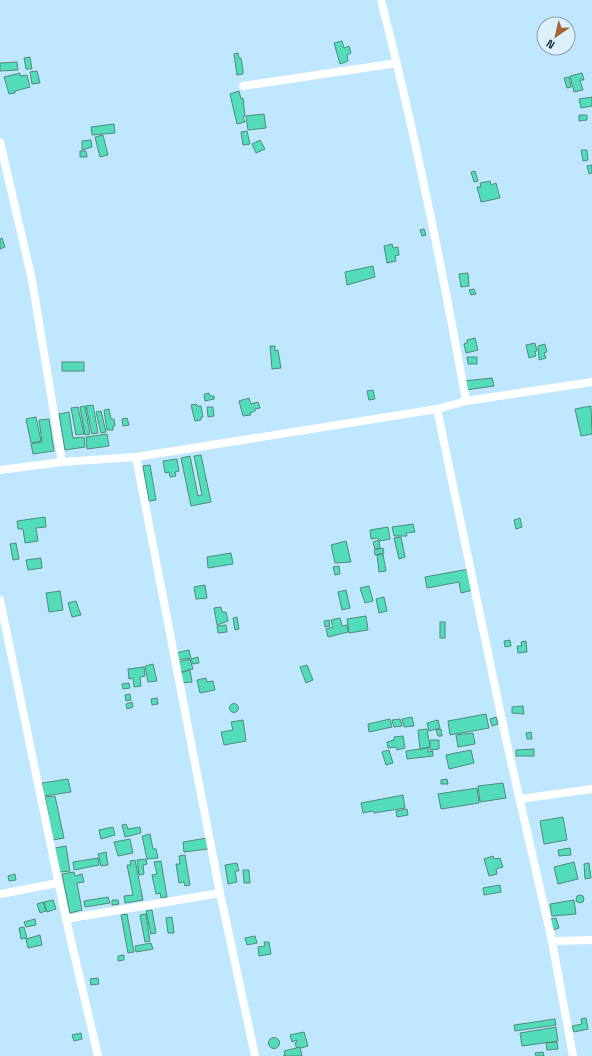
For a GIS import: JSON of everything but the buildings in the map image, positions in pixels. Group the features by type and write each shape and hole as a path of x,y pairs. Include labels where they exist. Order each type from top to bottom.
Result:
{"street":[{"path":"381,0 398,63 453,329 466,401"},
{"path":"243,86 398,63"},
{"path":"0,142 32,280 62,462"},
{"path":"0,470 62,462 136,457 437,409 466,401 592,382"},
{"path":"437,409 552,941 573,1056"},
{"path":"136,457 220,893 255,1056"},
{"path":"0,600 58,883 98,1056"},
{"path":"520,798 592,789"},
{"path":"0,894 58,883"},
{"path":"66,919 220,893"},
{"path":"552,941 592,940"}]}
